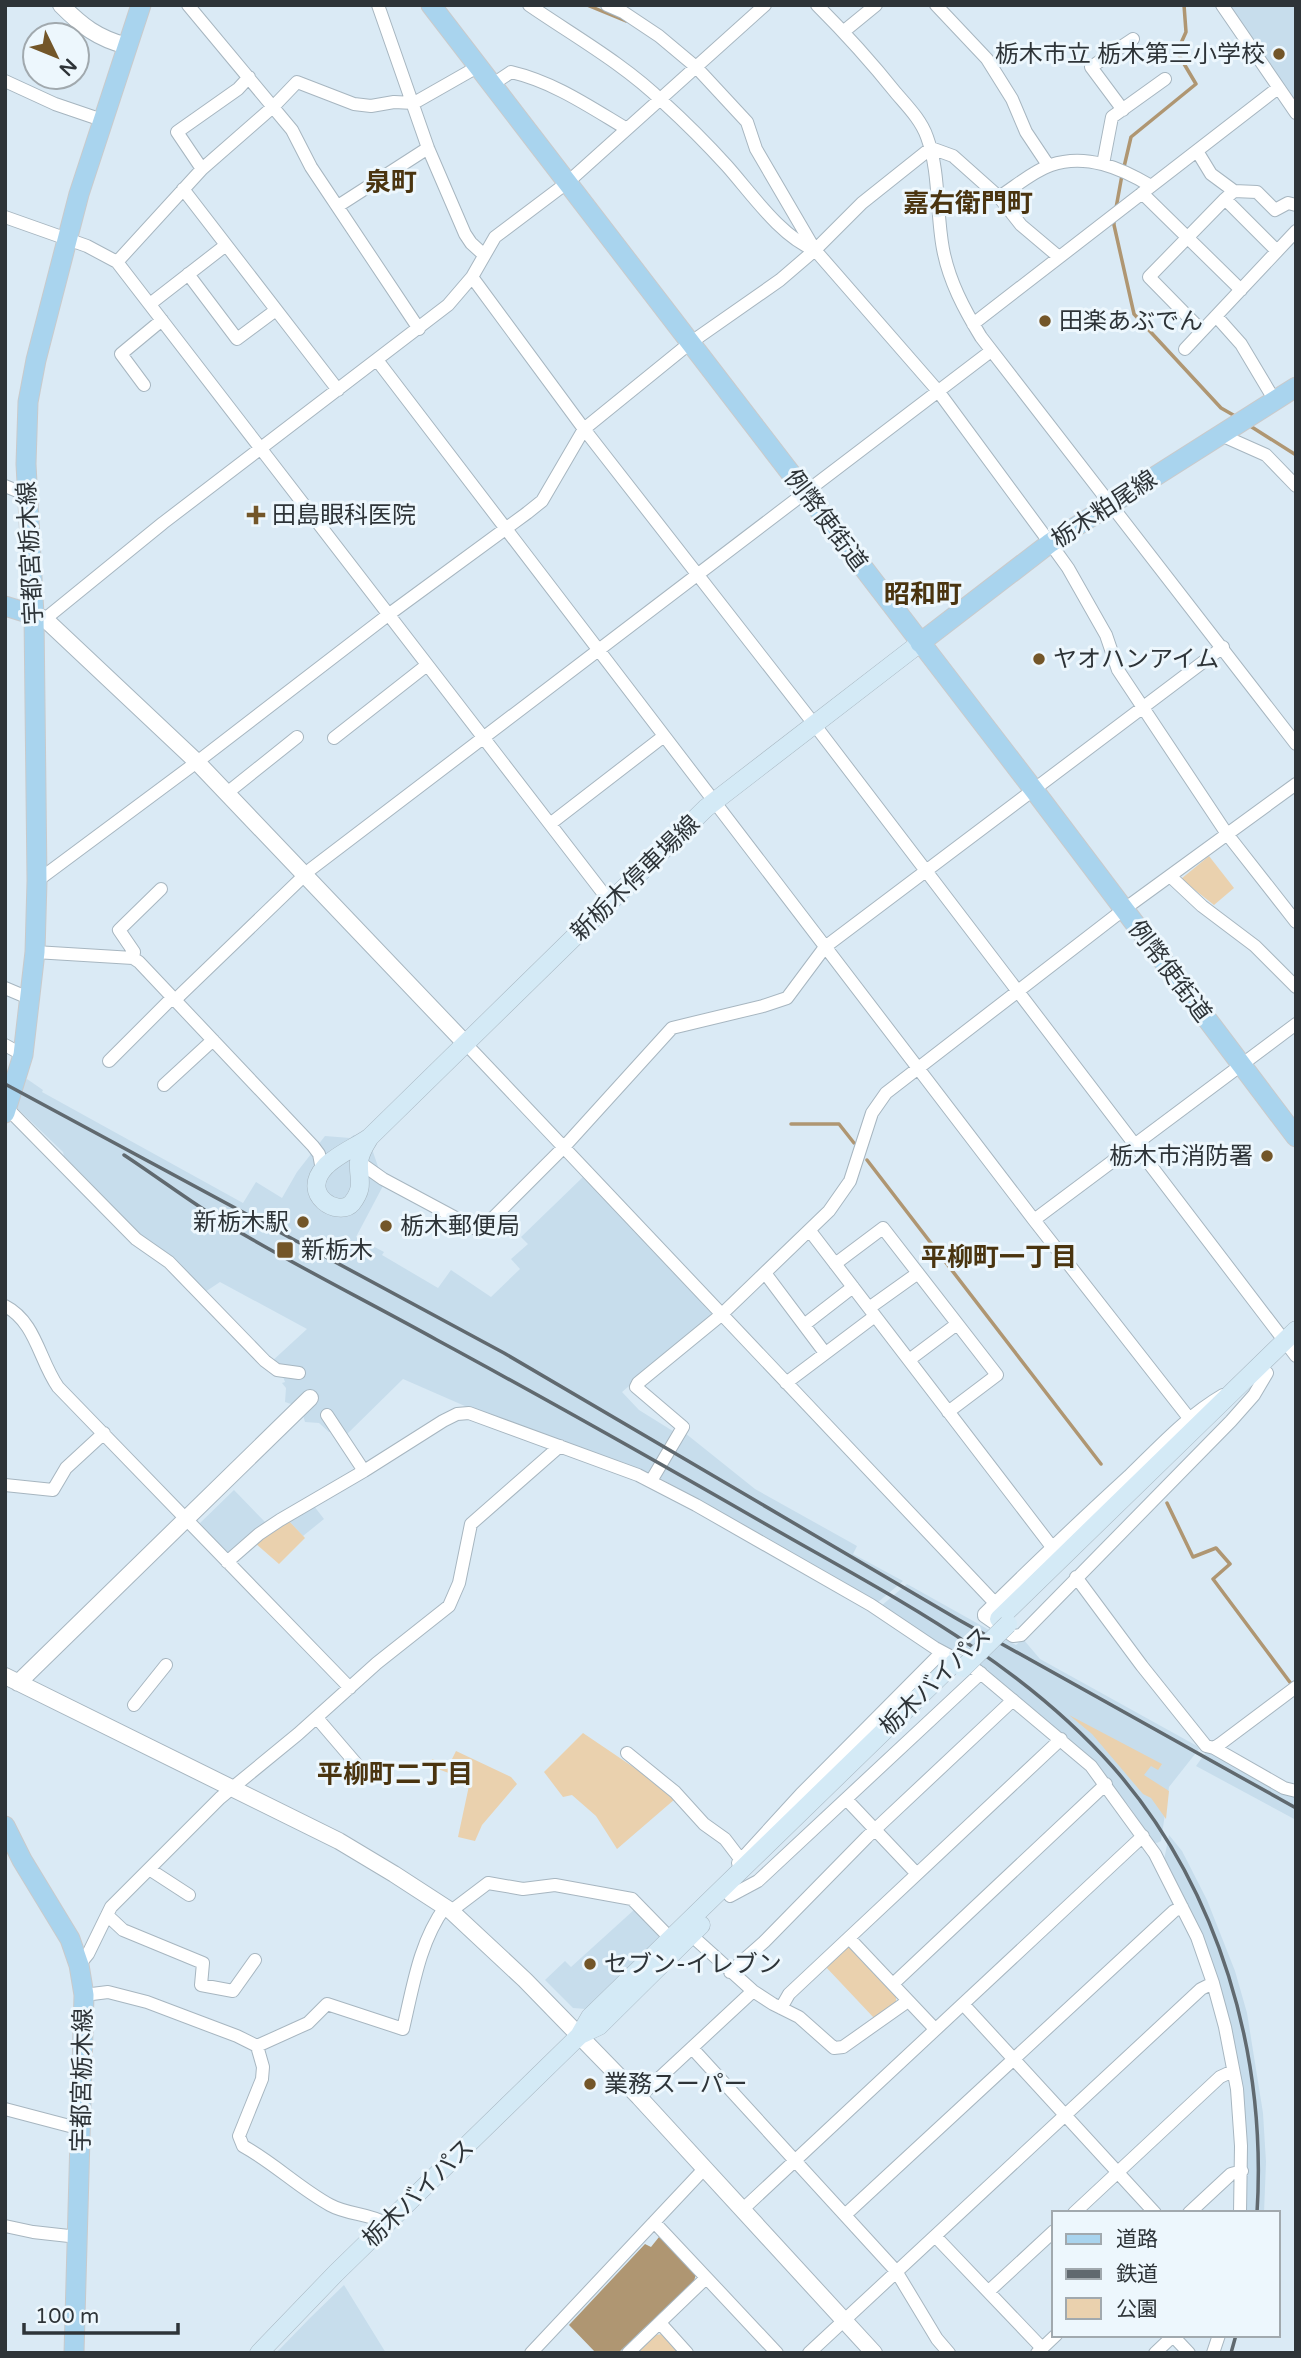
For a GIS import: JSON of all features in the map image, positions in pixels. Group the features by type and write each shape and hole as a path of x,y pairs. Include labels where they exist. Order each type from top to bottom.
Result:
{"main road":[{"name":"宇都宮栃木線","path":"6,1109 23,1055 35,952 39,617 27,495 28,402 67,238 102,120 141,5"},
{"name":"例幣使街道","path":"431,5 1034,790 1296,1137"},
{"name":"栃木粕尾線","path":"920,643 1050,543 1296,387"},
{"path":"5,606 39,617"},
{"name":"新栃木停車場線","path":"351,1158 714,801 920,643"},
{"path":"351,1158 361,1185 347,1208 337,1208 317,1194 316,1181 322,1170 351,1158"},
{"name":"栃木バイパス","path":"1000,1615 1267,1373 1293,1344"},
{"name":"栃木バイパス","path":"258,2353 579,2036 590,2017 670,1938 724,1895 960,1664 1000,1615 1192,1423 1293,1344"},
{"name":"宇都宮栃木線","path":"5,1826 22,1860 70,1939 79,1965 84,1995 74,2353"},
{"name":"栃木バイパス","path":"579,2036 599,2026 691,1935 724,1895"}],"street":[{"path":"61,5 89,30 106,40 127,46"},
{"path":"188,5 292,130 311,167 419,329"},
{"path":"378,5 428,148 466,234 471,243 484,254"},
{"path":"529,5 614,62 661,99 725,163 775,220 806,247 815,250"},
{"path":"607,5 623,12 659,36 696,67 747,121 756,149 815,250 938,391 1050,543 1106,635 1118,670 1227,834 1296,922"},
{"path":"765,5 568,182 495,237 472,277 448,305 39,617 197,762 227,793 565,1147 1000,1615"},
{"path":"817,5 916,118 931,148 943,247 958,298 973,324 991,351 1296,744"},
{"path":"843,32 876,5"},
{"path":"936,5 987,59 1012,99 1026,132 1048,165"},
{"path":"1222,5 1296,113"},
{"path":"1122,110 1091,67 1133,39"},
{"path":"117,262 202,169 298,82 354,104 371,106 394,102 414,103 479,66"},
{"path":"493,84 511,72 527,76 563,91 627,129"},
{"path":"202,169 177,132 238,89 249,77"},
{"path":"1103,164 1112,117 1166,79"},
{"path":"5,81 55,104 102,120"},
{"path":"973,324 1278,88"},
{"path":"338,206 428,148"},
{"path":"931,148 953,156 999,197 1021,226 1059,257"},
{"path":"37,881 542,501 584,429 690,343 780,280 862,203 931,148"},
{"path":"1197,151 1211,174 1277,251"},
{"path":"999,197 1048,165 1067,161 1103,164 1126,171 1241,289"},
{"path":"183,190 338,390"},
{"path":"1202,331 1149,277 1230,195 1257,192 1275,210 1288,204 1296,205"},
{"path":"5,217 95,249 117,262 610,902"},
{"path":"1185,349 1296,231"},
{"path":"149,304 226,245"},
{"path":"188,274 237,339 276,310"},
{"path":"472,277 584,429 814,724 1135,1145 1293,1344"},
{"path":"1216,316 1241,344 1275,401"},
{"path":"144,385 121,354 162,320"},
{"path":"109,1062 304,874 991,351"},
{"path":"377,360 1192,1423 1150,1455 1052,1547 1000,1615"},
{"path":"1221,435 1266,454 1296,486"},
{"path":"5,486 27,495"},
{"path":"313,1146 351,1158 383,1179 480,1231 565,1147 672,1028 788,998 825,947 1223,647"},
{"path":"334,738 427,665"},
{"path":"550,824 664,736"},
{"path":"227,793 297,737"},
{"path":"651,1481 683,1427 636,1387 721,1315 810,1231 838,1200 850,1181 876,1105 892,1086 1123,910 1296,784"},
{"path":"1170,876 1202,906 1255,946 1296,987"},
{"path":"132,958 134,952 119,930 161,889"},
{"path":"35,952 132,958 139,961 313,1146 322,1170"},
{"path":"5,988 31,999"},
{"path":"1034,1220 1296,1024"},
{"path":"164,1085 213,1040"},
{"path":"5,1045 23,1055"},
{"path":"6,1109 136,1239 169,1262 265,1362 276,1370 299,1373"},
{"path":"361,1185 374,1178 383,1179"},
{"path":"835,1264 883,1228 997,1375 948,1412"},
{"path":"810,1231 1052,1547"},
{"path":"765,1273 825,1353"},
{"path":"786,1383 918,1273"},
{"path":"804,1325 853,1287"},
{"path":"5,1306 16,1312 29,1326 47,1371 58,1387 349,1688"},
{"path":"909,1360 957,1324"},
{"path":"1000,1615 984,1614 1017,1637 1231,1421 1254,1395 1267,1373"},
{"path":"310,1398 12,1680 339,1841 448,1909 525,1980 639,2097 874,2353"},
{"path":"228,1562 259,1534 280,1520 457,1414 469,1413 480,1423 560,1447 651,1481 871,1605 1013,1700 1061,1739 1091,1766 1106,1784 1155,1854 1197,1937 1213,1983 1233,2071 1240,2119 1240,2211"},
{"path":"327,1415 364,1471"},
{"path":"5,1485 53,1490 65,1468 104,1433"},
{"path":"79,1965 88,1954 111,1907 231,1788 449,1606 459,1583 471,1524 560,1447"},
{"path":"1076,1577 1206,1746 1284,1788 1296,1791"},
{"path":"724,1895 758,1881 846,1800 960,1664"},
{"path":"724,1895 741,1860 801,1794 960,1664"},
{"path":"134,1705 166,1665"},
{"path":"1214,1748 1296,1687"},
{"path":"730,1972 764,1942 875,1829 1013,1700"},
{"path":"317,1718 359,1767"},
{"path":"781,2008 789,1994 1061,1739"},
{"path":"627,1753 675,1792 704,1824 725,1839 741,1860"},
{"path":"892,1984 1106,1784"},
{"path":"846,1800 917,1874"},
{"path":"742,2210 1143,1836"},
{"path":"149,1869 189,1895"},
{"path":"257,2046 308,2023 327,2004 403,2029 418,1963 428,1934 448,1909 488,1882 523,1889 555,1885 632,1899 670,1938"},
{"path":"845,2216 1174,1911 1182,1907"},
{"path":"107,1915 123,1930 202,1963 201,1984 233,1991 255,1960"},
{"path":"691,1935 753,1991 799,2017 829,2044 839,2049 908,2001"},
{"path":"849,1938 934,2029"},
{"path":"809,2353 1200,1989 1213,1983"},
{"path":"639,2097 753,1991"},
{"path":"84,1995 108,1992 147,2002 257,2046 263,2067 262,2080 239,2136 243,2146 334,2207 370,2215 387,2224"},
{"path":"963,2004 1153,2211"},
{"path":"692,2048 896,2271 937,2339 949,2353"},
{"path":"1075,2211 1220,2077 1233,2071"},
{"path":"5,2109 81,2129"},
{"path":"531,2353 704,2169"},
{"path":"1191,2211 1231,2174 1242,2171"},
{"path":"654,2222 777,2353"},
{"path":"5,2226 78,2237"},
{"path":"989,2291 1052,2233"},
{"path":"935,2236 989,2291 1040,2351 1054,2337"},
{"path":"628,2353 706,2278"},
{"path":"660,2323 687,2353"},
{"path":"1155,2353 1171,2337"},
{"path":"1173,2337 1189,2353"}],"shaded area":[{"name":"栃木市立 栃木第三小学校","path":"1227,5 1296,5 1296,103"},
{"path":"27,1079 43,1090 42,1092 243,1203 256,1182 282,1198 297,1172 325,1136 350,1138 354,1135 373,1152 384,1184 356,1237 438,1288 451,1270 491,1297 520,1269 511,1259 528,1244 521,1237 583,1177 712,1313 622,1392 639,1410 676,1433 647,1475 474,1410 403,1379 344,1437 339,1431 329,1432 319,1423 305,1422 303,1415 294,1405 285,1402 286,1388 282,1383 285,1382 279,1366 270,1363 307,1329 220,1282 205,1292 169,1254 142,1236 63,1152 14,1105 21,1085"},
{"path":"685,1433 755,1489 857,1546 853,1554 903,1581 877,1603 658,1477"},
{"path":"234,1490 266,1523 230,1554 225,1554 198,1525"},
{"path":"314,1506 324,1519 303,1536 288,1520"},
{"path":"907,1584 1016,1645 1023,1639 1040,1659 1197,1746 1199,1749 1169,1787 1161,1841 1153,1842 1129,1806 1085,1753 980,1667 956,1651 941,1646 881,1606"},
{"path":"1212,1751 1296,1795 1296,1820 1196,1766 1206,1752"},
{"path":"1169,1835 1182,1851 1207,1900 1235,1971 1247,2013 1263,2113 1266,2162 1264,2211 1245,2211 1247,2161 1237,2062 1164,1860"},
{"path":"635,1909 662,1934 586,2009 573,2008 545,1980 565,1961 571,1967"},
{"path":"659,2237 696,2274 694,2281 618,2353 596,2353 569,2325 645,2244 651,2247"},
{"path":"344,2285 386,2353 276,2353 310,2318"}],"green space":[{"path":"1209,856 1234,888 1214,905 1181,879"},
{"path":"288,1520 305,1538 279,1564 255,1543"},
{"path":"1069,1715 1162,1764 1158,1770 1151,1766 1144,1775 1169,1791 1166,1819 1151,1798 1143,1794 1092,1734"},
{"path":"583,1733 648,1777 675,1799 617,1849 596,1816 572,1795 563,1797 544,1772"},
{"path":"456,1751 511,1777 517,1784 482,1825 475,1841 458,1837 470,1781 430,1766 432,1759 449,1765"},
{"path":"844,1948 853,1948 896,1996 896,2003 874,2018 825,1966"},
{"path":"663,2334 681,2353 636,2353 655,2335"}],"waterway":[{"path":"587,5 626,21"},
{"path":"1124,167 1131,137 1196,84 1177,52 1186,32 1184,5"},
{"path":"1116,208 1122,175"},
{"path":"1114,220 1134,314 1221,408 1235,416"},
{"path":"1247,424 1296,455"},
{"path":"791,1124 839,1124 854,1143"},
{"path":"867,1160 1101,1464"},
{"path":"1167,1503 1193,1557 1216,1548 1230,1564 1213,1579 1292,1685"}],"railway":[{"path":"5,1084 504,1353 959,1620 1296,1808"},
{"path":"124,1155 232,1228 559,1407 902,1602 992,1660 1075,1728 1113,1767 1150,1814 1182,1865 1208,1919 1229,1976 1244,2034 1254,2093 1258,2153 1257,2211"},
{"path":"1231,2353 1235,2337"}],"place":[{"name":"栃木市立 栃木第三小学校","path":"1279,54"},
{"name":"田楽あぶでん","path":"1045,321"},
{"name":"田島眼科医院","path":"256,515"},
{"name":"ヤオハンアイム","path":"1039,659"},
{"name":"栃木市消防署","path":"1267,1156"},
{"name":"新栃木駅","path":"303,1222"},
{"name":"栃木郵便局","path":"386,1226"},
{"name":"新栃木","path":"285,1250"},
{"name":"セブン-イレブン","path":"590,1964"},
{"name":"業務スーパー","path":"590,2084"}],"district":[{"name":"泉町","path":"391,182"},
{"name":"嘉右衛門町","path":"968,203"},
{"name":"昭和町","path":"923,594"},
{"name":"平柳町一丁目","path":"999,1257"},
{"name":"平柳町二丁目","path":"395,1774"}]}
